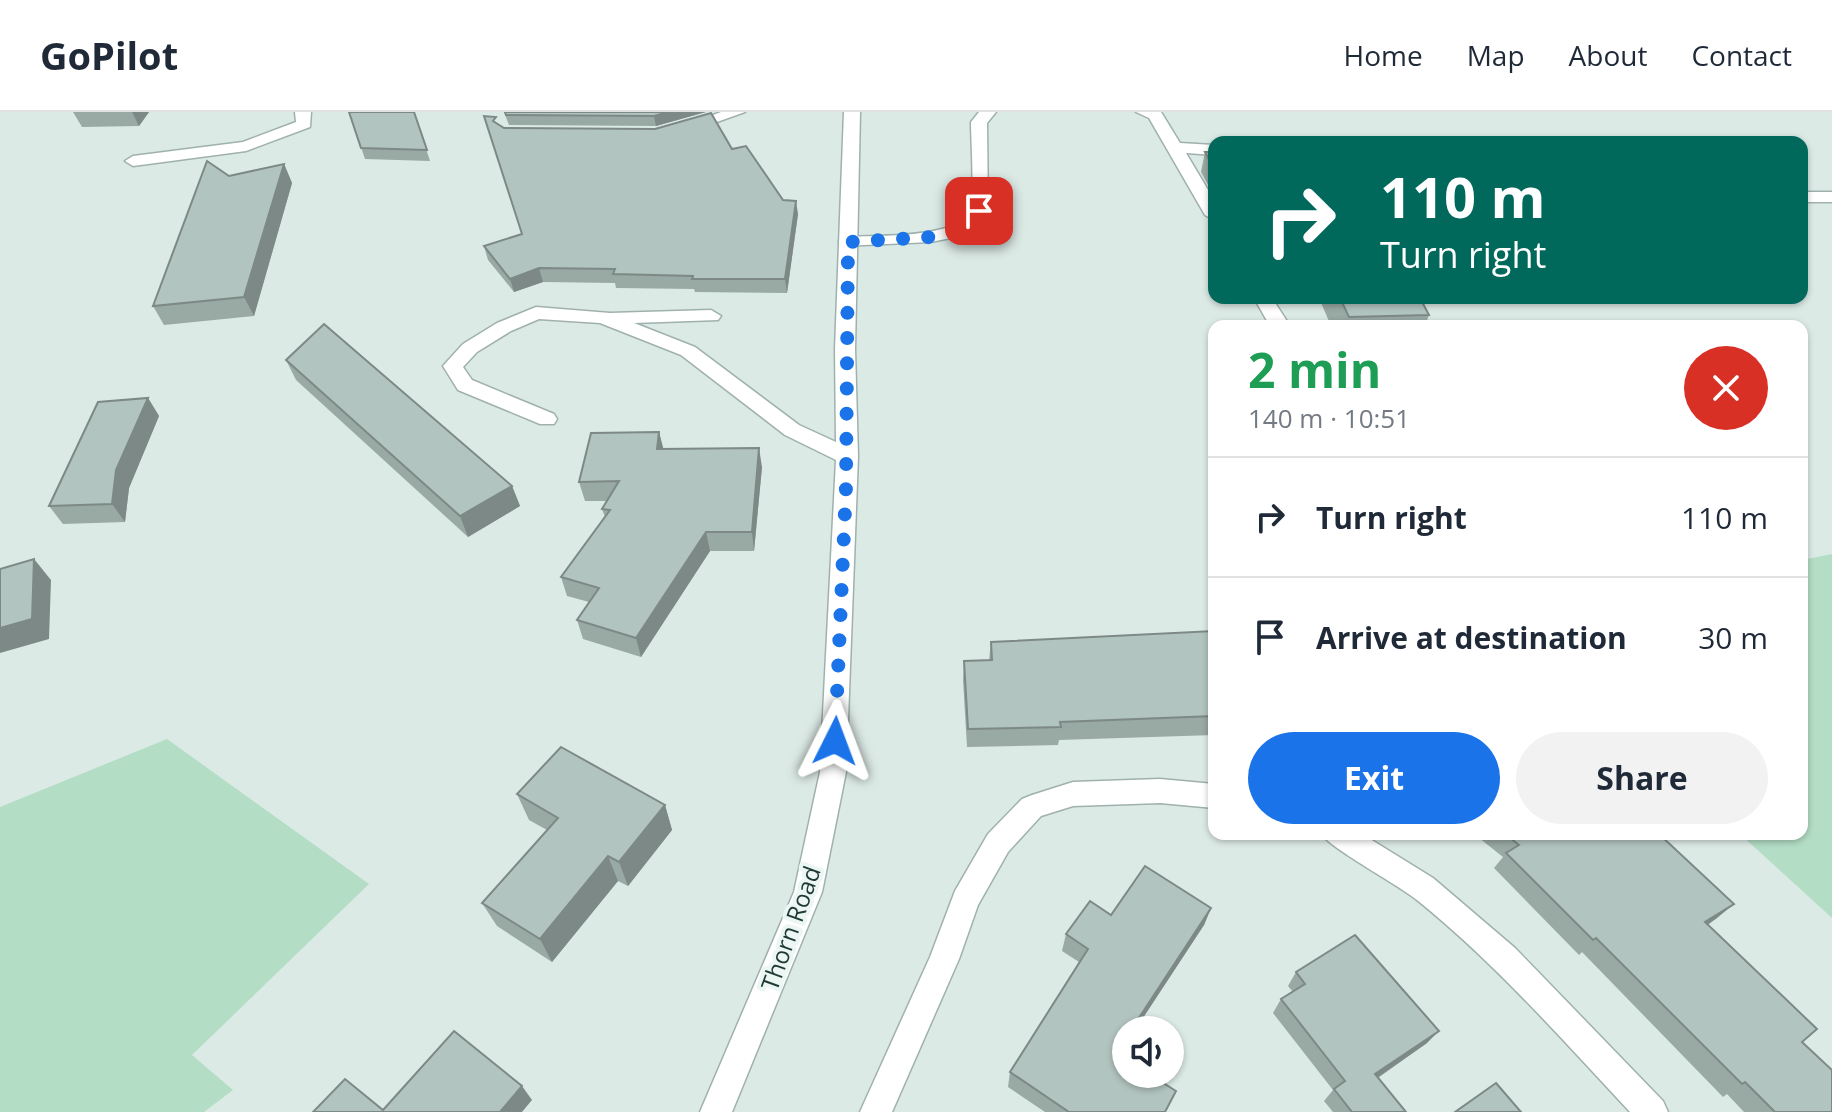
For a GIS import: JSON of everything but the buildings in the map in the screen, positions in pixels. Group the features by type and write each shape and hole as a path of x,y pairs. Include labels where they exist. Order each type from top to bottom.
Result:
{"street":[{"path":"133,161 246,146 304,124 303,112"},
{"path":"668,132 737,112"},
{"name":"Thorn Road","path":"716,1112 808,892 833,772 847,456 845,349 852,112"},
{"path":"848,242 931,237 964,230 979,211 979,122 988,112"},
{"path":"1144,112 1155,114 1208,204"},
{"path":"1177,148 1208,150"},
{"path":"1808,197 1832,197"},
{"path":"547,419 465,385 453,366 470,348 504,327 536,313 603,317 711,316"},
{"path":"603,317 688,351 792,430 847,456"},
{"path":"876,1112 944,959 965,900 998,843 1032,807 1073,794 1160,791 1208,795"},
{"path":"1348,840 1430,895 1503,956 1652,1112"}],"green space":[{"path":"1832,554 1832,918 1747,840 1808,840 1808,559"},
{"path":"167,739 369,884 192,1055 233,1090 204,1112 0,1112 0,807"}],"route":[{"path":"835,741 847,456 845,349 848,242 931,237 964,230 979,211"}]}
